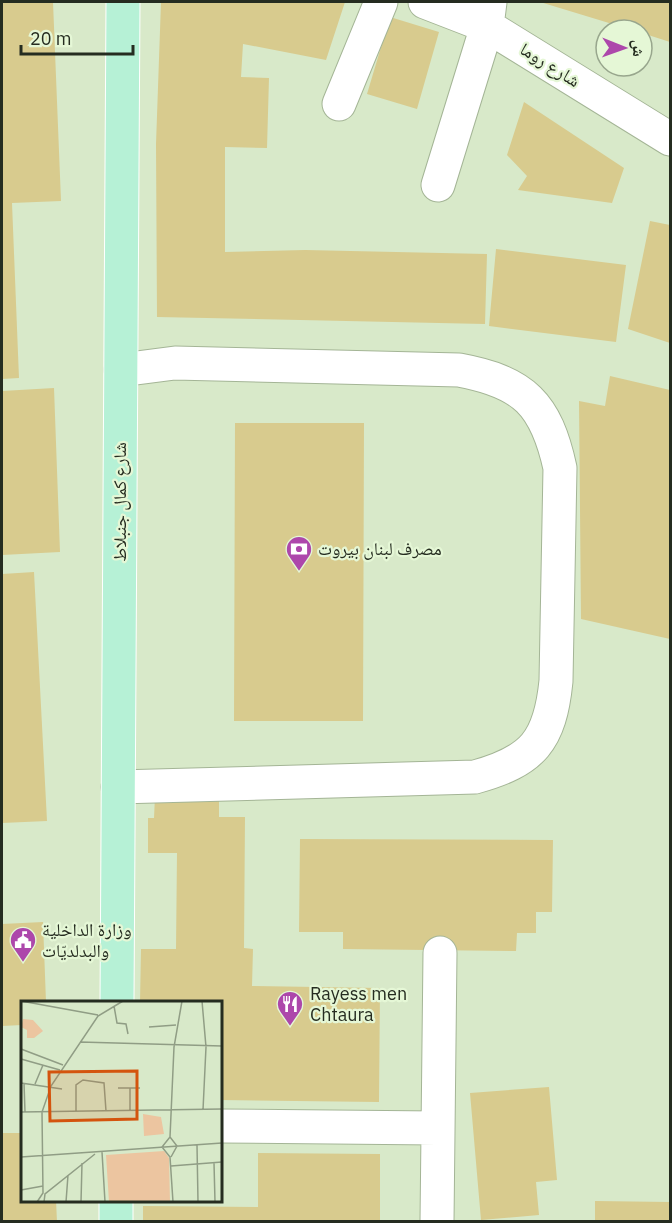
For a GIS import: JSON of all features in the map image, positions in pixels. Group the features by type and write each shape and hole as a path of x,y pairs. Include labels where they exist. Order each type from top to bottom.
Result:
{"main road":[{"name":"شارع كمال جنبلاط","path":"117,1001 123,2"},
{"path":"116,1202 116,1221"}],"street":[{"path":"339,104 381,2"},
{"name":"شارع روما","path":"425,2 489,14 665,133"},
{"path":"438,185 489,14"},
{"path":"118,787 475,777 498,771 517,762 531,750 542,735 554,705 560,468 553,439 544,419 530,400 513,387 489,375 459,370 175,363 121,370"},
{"path":"437,1221 440,953"},
{"path":"222,1126 437,1128"}],"building":[{"path":"2,2 53,2 61,201 12,203 19,378 2,379"},
{"path":"161,2 345,2 326,60 243,44 241,77 269,78 267,148 225,147 225,252 305,250 487,254 485,324 157,317 156,144"},
{"path":"540,2 670,2 670,42 654,37 654,18 594,18"},
{"path":"390,17 439,32 417,109 367,94"},
{"path":"524,102 624,168 612,203 518,190 527,176 507,155"},
{"path":"650,221 670,225 670,343 628,329"},
{"path":"496,249 626,265 616,342 489,326"},
{"path":"610,376 670,390 670,639 581,619 579,401 605,406"},
{"path":"54,388 60,552 2,555 2,391"},
{"name":"مصرف لبنان بيروت","path":"235,423 364,423 363,721 234,721"},
{"path":"34,572 47,821 2,823 2,574"},
{"path":"155,796 219,796 219,817 245,817 244,948 253,949 252,986 380,988 379,1102 222,1100 222,1001 140,1001 141,949 176,949 177,853 148,853 148,818 154,818"},
{"path":"300,839 553,840 552,912 536,912 536,933 517,933 516,951 343,949 343,932 299,932"},
{"name":"وزارة الداخلية والبدلديّات","path":"43,922 46,1001 21,1001 21,1025 2,1026 2,924"},
{"path":"549,1087 557,1180 536,1182 539,1215 481,1220 470,1093"},
{"path":"2,1133 21,1133 21,1202 56,1202 57,1222 2,1222"},
{"path":"258,1153 380,1154 380,1222 143,1222 143,1206 258,1207"},
{"path":"595,1201 670,1202 670,1222 595,1222"}],"place":[{"name":"مصرف لبنان بيروت","path":"299,572"},
{"name":"وزارة الداخلية والبدلديّات","path":"23,963"},
{"name":"Rayess men Chtaura","path":"290,1027"}]}
